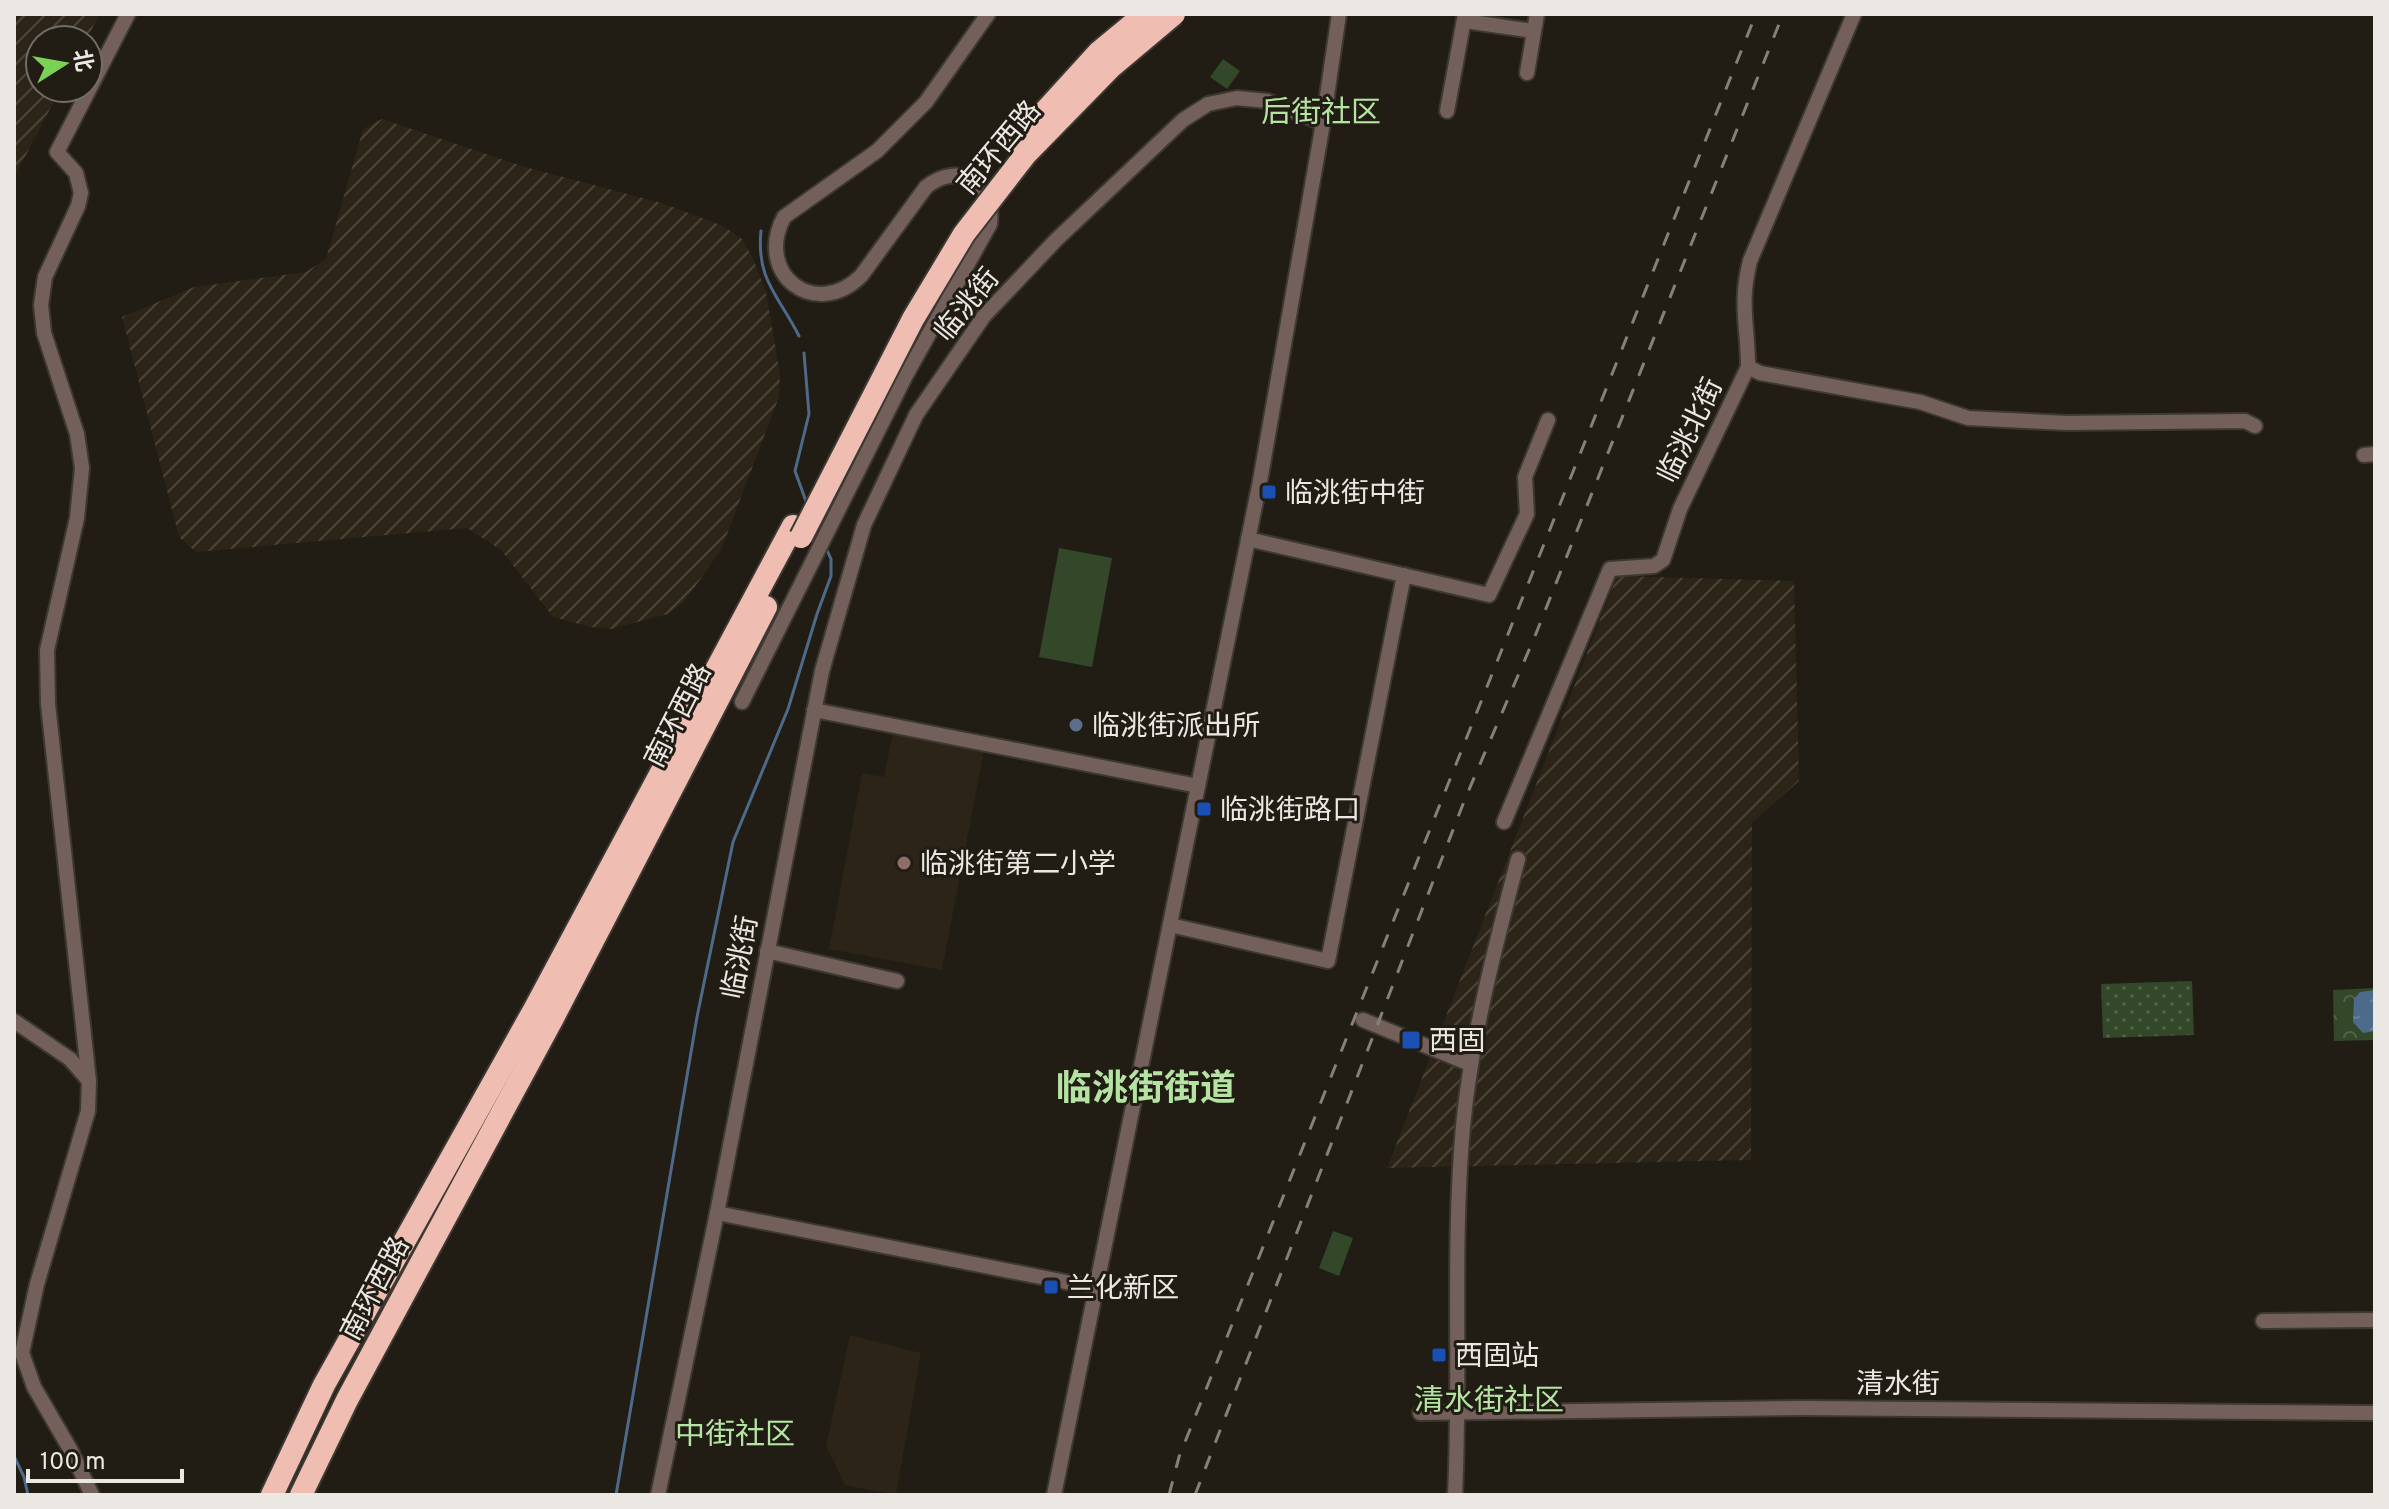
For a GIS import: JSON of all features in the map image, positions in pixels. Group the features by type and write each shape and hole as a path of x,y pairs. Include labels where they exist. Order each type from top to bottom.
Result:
{"highway":[{"name":"南环西路","path":"301,1495 347,1400 553,1018 797,531 902,309 952,226 1012,148 1099,52 1145,14"},
{"name":"南环西路","path":"272,1495 324,1385 913,319 964,234 1026,154 1111,67 1174,14"}],"street":[{"path":"92,1495 34,1387 22,1353 37,1284 88,1111 89,1081 48,704 47,650 77,518 82,468 77,434 44,333 41,305 45,277 81,193 76,173 57,152 128,14"},
{"path":"742,702 840,502 990,224 992,211 982,188 972,180 948,175 936,179 926,187 861,276 837,293 822,295 794,285 783,274 777,261 777,231 784,217 877,151 926,102 988,14"},
{"path":"1054,1495 1248,539 1323,123 1339,14"},
{"path":"1527,73 1537,14"},
{"name":"临洮北街","path":"1504,822 1610,569 1654,566 1663,560 1680,509 1748,367 1748,342 1742,307 1743,286 1750,261 1854,14"},
{"path":"1447,111 1465,18 1533,31"},
{"name":"临洮街","path":"658,1495 717,1213 822,671 864,525 916,415 984,316 1056,240 1183,120 1208,104 1237,98 1267,101 1323,123"},
{"path":"1748,367 1774,376 1920,402 1968,418 2066,423 2245,421 2255,426"},
{"path":"1248,539 1489,595 1527,514 1525,477 1548,420"},
{"path":"1170,925 1328,961 1404,575"},
{"path":"814,710 1198,786"},
{"path":"1455,1495 1459,1414 1458,1234 1463,1128 1483,990 1518,859"},
{"path":"767,951 897,981"},
{"path":"1363,1020 1470,1064"},
{"path":"14,1021 70,1059 89,1081"},
{"path":"717,1213 1096,1288"},
{"path":"2263,1321 2375,1320"},
{"name":"清水街","path":"1420,1413 1801,1408 2375,1413"}],"shaded area":[{"path":"14,14 100,14 95,24 24,24 24,104 53,104 14,178"},
{"path":"382,119 525,167 662,203 723,226 741,238 752,256 766,292 780,374 779,397 721,550 684,602 668,614 611,629 553,617 501,550 467,528 196,552 179,537 122,317 194,287 306,272 326,259 363,129"},
{"path":"1617,576 1794,581 1799,781 1752,823 1751,1160 1387,1168"},
{"name":"临洮街第二小学","path":"893,732 984,750 942,970 829,949 862,773 884,777"},
{"path":"850,1335 921,1353 896,1495 845,1485 826,1446"}],"green space":[{"path":"1223,59 1240,71 1227,89 1210,77"},
{"path":"1059,548 1112,558 1092,667 1039,657"},
{"path":"2192,981 2194,1035 2103,1038 2101,984"},
{"path":"2375,988 2375,1040 2334,1041 2333,990"},
{"path":"1333,1231 1353,1238 1339,1276 1319,1268"}],"water":[{"path":"2375,990 2375,1031 2363,1033 2353,1022 2354,999 2360,992"}],"waterway":[{"path":"761,231 760,248 766,275 799,336"},
{"path":"804,353 809,414 795,471 807,504"},
{"path":"616,1495 697,1017 733,842 788,709 831,576 831,559 826,548"},
{"path":"14,1456 28,1495"}],"railway":[{"path":"1169,1495 1179,1457 1756,14"},
{"path":"1195,1495 1465,799 1535,636 1783,14"}],"place":[{"name":"临洮街中街","path":"1269,492"},
{"name":"临洮街派出所","path":"1076,725"},
{"name":"临洮街路口","path":"1204,809"},
{"name":"临洮街第二小学","path":"904,863"},
{"name":"西固","path":"1411,1040"},
{"name":"兰化新区","path":"1051,1287"},
{"name":"西固站","path":"1439,1355"}],"district":[{"name":"后街社区","path":"1321,112"},
{"name":"临洮街街道","path":"1146,1087"},
{"name":"清水街社区","path":"1489,1400"},
{"name":"中街社区","path":"735,1434"}]}
